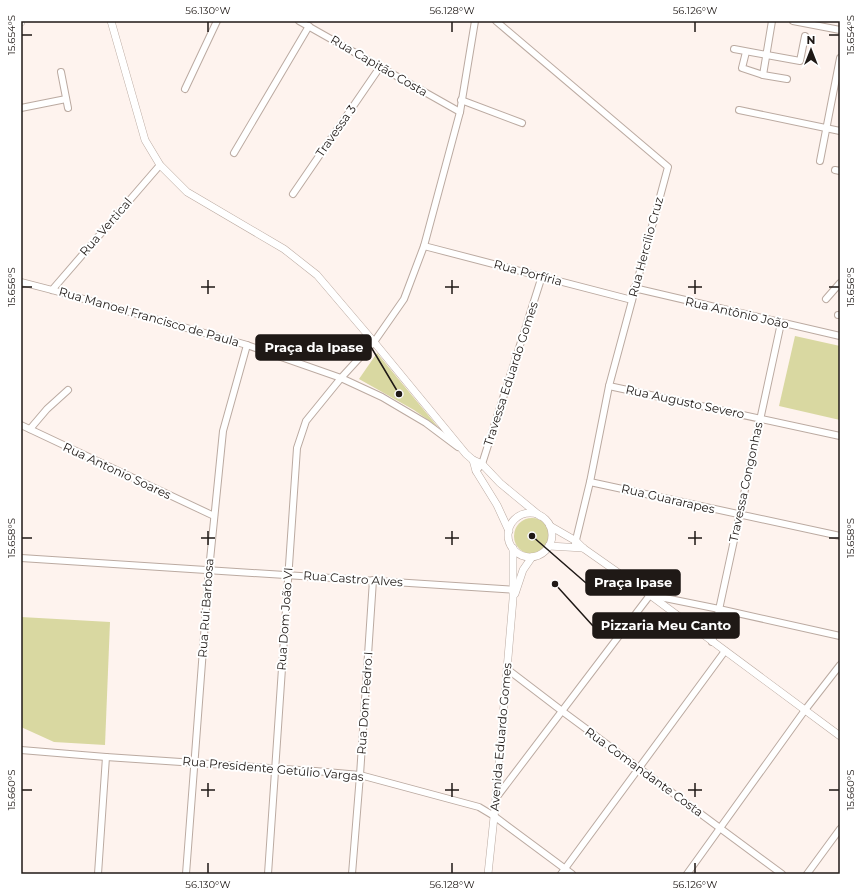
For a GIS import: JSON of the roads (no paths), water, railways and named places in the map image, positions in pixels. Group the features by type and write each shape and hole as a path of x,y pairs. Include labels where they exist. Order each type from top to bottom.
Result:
{"street":[{"path":"111,21 145,140 160,164 187,192 284,248 317,275 466,454 473,460 482,464 500,484 546,520 552,532 552,539 545,551 532,557 521,555 512,548 509,531 497,505 476,470 473,460"},
{"path":"185,89 217,21"},
{"name":"Rua Capitão Costa","path":"299,21 460,112"},
{"name":"Rua Dom João VI","path":"268,874 297,448 306,421 341,378 374,342 404,299 424,246 460,112 474,21"},
{"name":"Rua Hercílio Cruz","path":"496,21 668,167 634,288 610,386 590,482 575,544"},
{"path":"763,74 772,21"},
{"path":"793,21 840,30"},
{"path":"234,153 309,26"},
{"path":"734,49 800,61 805,36"},
{"path":"746,52 742,68 787,79"},
{"path":"820,161 840,58"},
{"name":"Travessa 3","path":"292,194 380,67"},
{"path":"61,72 68,108"},
{"path":"21,108 66,99"},
{"path":"462,100 522,122"},
{"path":"739,110 840,131"},
{"name":"Rua Vertical","path":"52,290 160,164"},
{"name":"Rua Porfíria","path":"424,246 632,300"},
{"name":"Travessa Eduardo Gomes","path":"476,470 482,464 542,276"},
{"name":"Rua Manoel Francisco de Paula","path":"21,282 247,345 341,378 382,397 426,423 466,454"},
{"path":"826,299 840,283"},
{"name":"Rua Antônio João","path":"634,288 840,336"},
{"name":"Travessa Congonhas","path":"712,642 781,323"},
{"name":"Rua Rui Barbosa","path":"186,874 209,570 223,431 247,345"},
{"name":"Rua Augusto Severo","path":"610,386 840,436"},
{"path":"30,429 46,409 68,390"},
{"name":"Rua Antonio Soares","path":"21,425 214,516"},
{"name":"Rua Guararapes","path":"590,482 840,536"},
{"path":"509,531 514,521 523,515 534,514 540,516"},
{"path":"550,526 650,595 840,736"},
{"path":"549,546 575,544"},
{"name":"Avenida Eduardo Gomes","path":"488,874 515,589 512,548"},
{"path":"515,589 523,570 532,557"},
{"name":"Rua Castro Alves","path":"21,558 515,589"},
{"name":"Rua Dom Pedro I","path":"352,874 373,580"},
{"path":"650,595 840,636"},
{"path":"496,798 650,595"},
{"path":"563,871 725,651"},
{"path":"687,874 805,710 840,665"},
{"name":"Rua Comandante Costa","path":"507,669 782,874"},
{"name":"Rua Presidente Getúlio Vargas","path":"21,750 360,775 479,807 494,816 563,871 572,874"},
{"path":"98,874 106,757"},
{"path":"807,874 840,829"}],"place":[{"name":"Praça da Ipase","path":"399,394"},
{"name":"Praça Ipase","path":"532,536"},
{"name":"Pizzaria Meu Canto","path":"555,584"}]}
